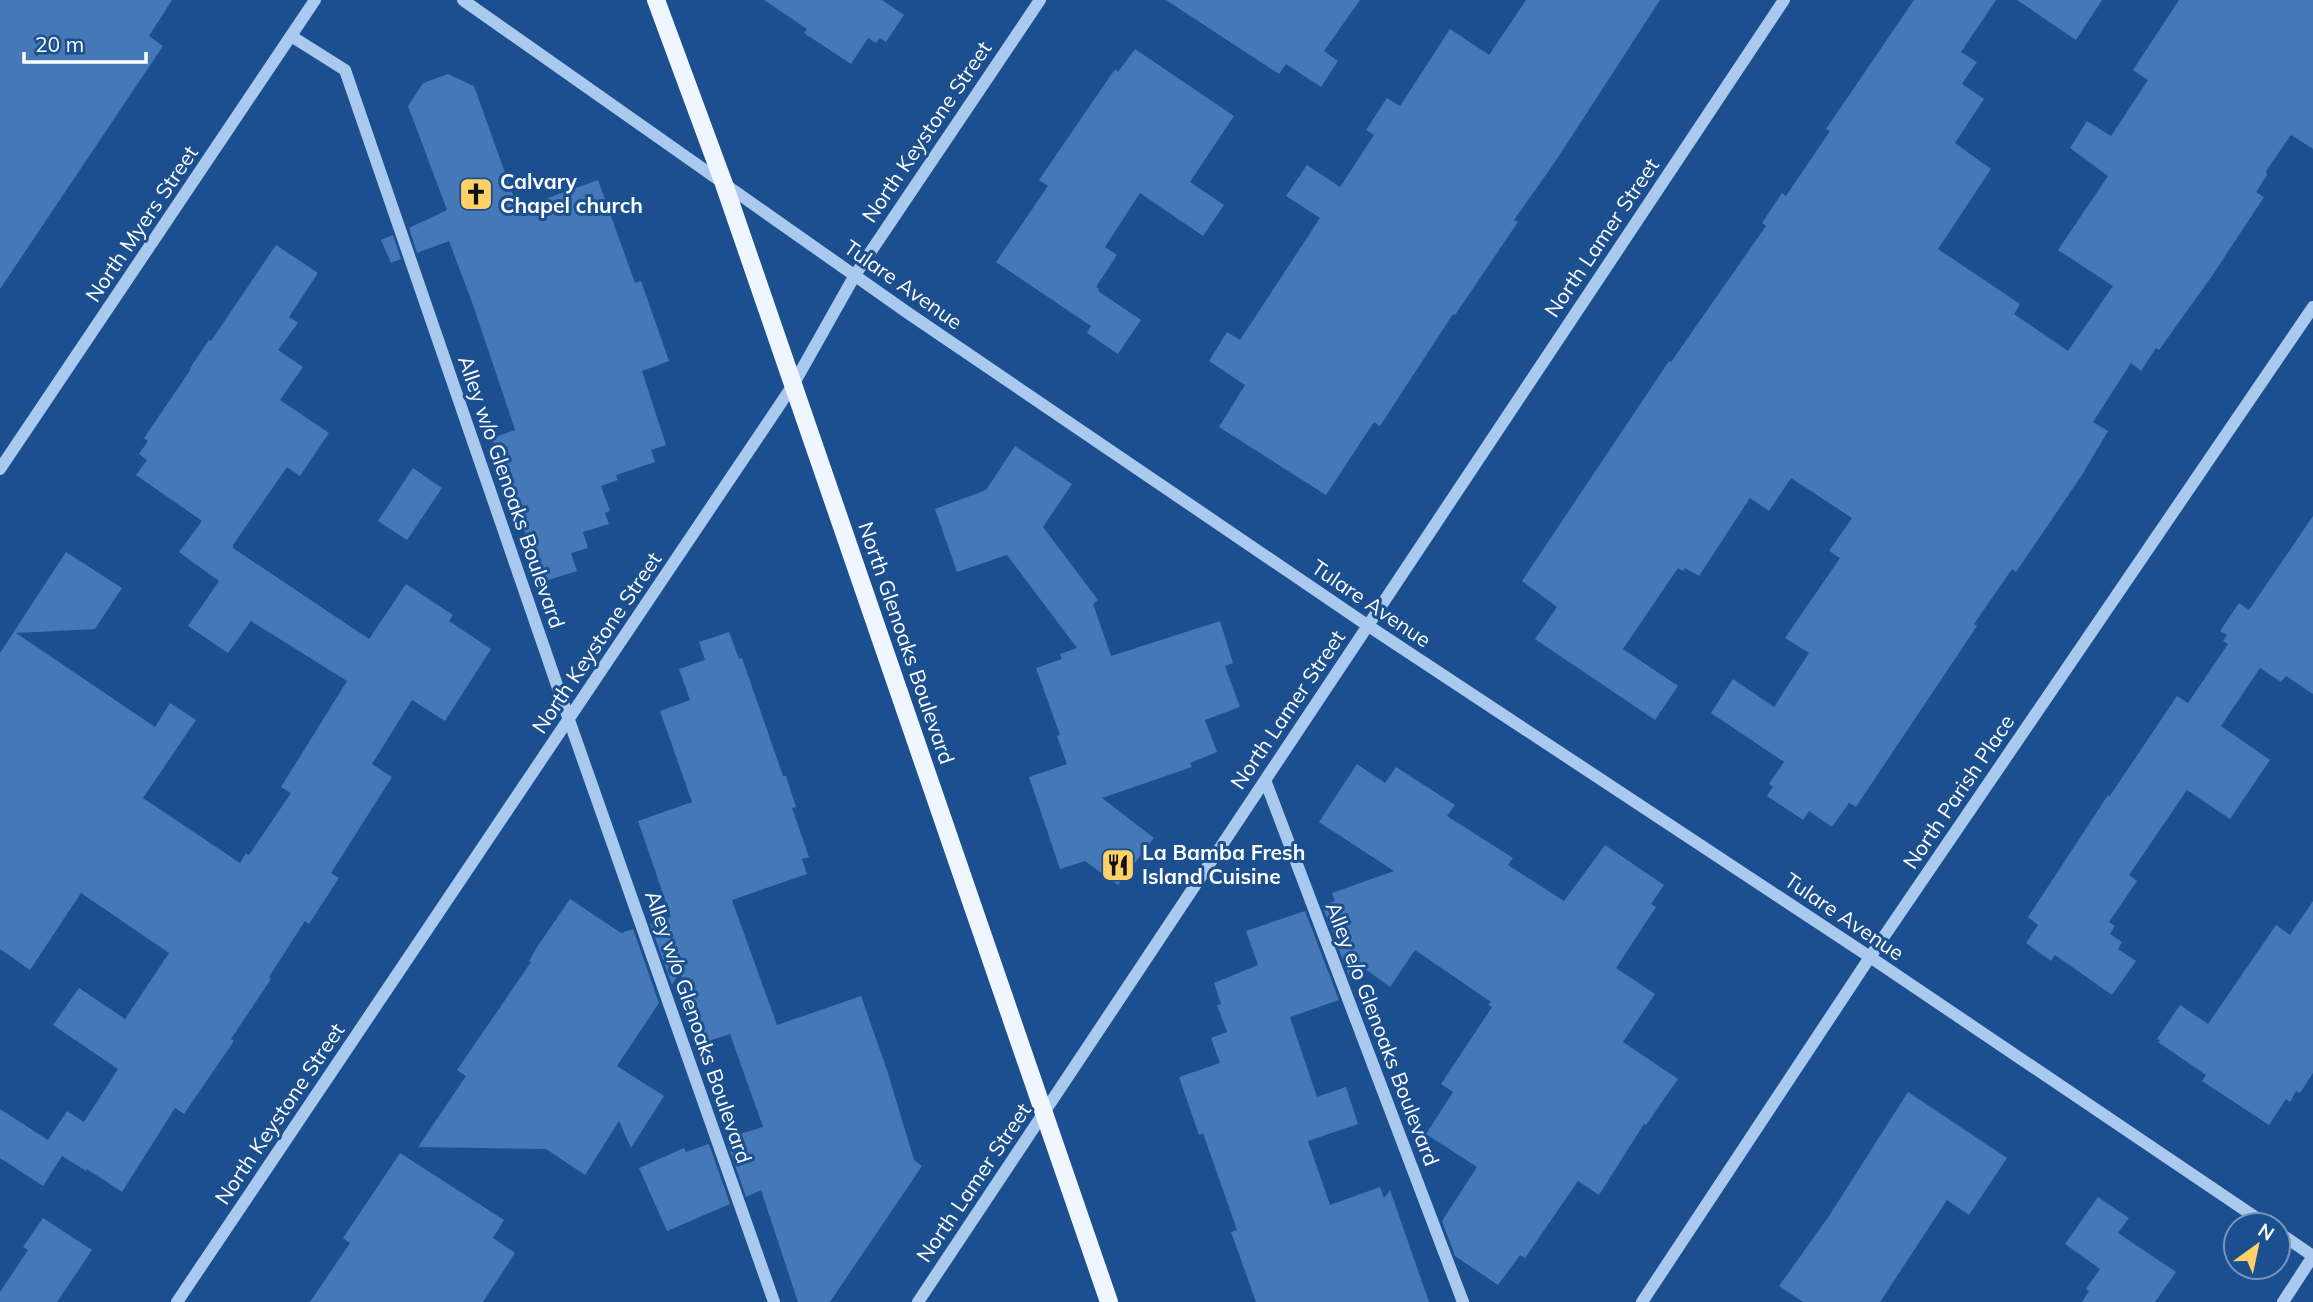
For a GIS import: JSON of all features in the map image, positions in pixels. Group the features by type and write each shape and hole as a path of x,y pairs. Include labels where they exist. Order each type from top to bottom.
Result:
{"main road":[{"name":"North Glenoaks Boulevard","path":"656,0 724,184 1109,1302"}],"street":[{"name":"North Myers Street","path":"0,469 315,0"},
{"name":"Tulare Avenue","path":"463,0 855,275 1367,625 1870,957 2246,1211"},
{"name":"North Keystone Street","path":"177,1302 793,385 855,275 1040,0"},
{"name":"North Lamer Street","path":"918,1302 1784,0"},
{"name":"Alley w/o Glenoaks Boulevard","path":"291,36 345,70 569,720 774,1302"},
{"name":"North Parish Place","path":"1642,1302 1870,957 2313,307"},
{"name":"Alley e/o Glenoaks Boulevard","path":"1265,780 1463,1302"},
{"path":"2283,1302 2313,1256 2292,1242"}],"building":[{"path":"0,0 172,0 149,36 163,46 0,289"},
{"path":"764,0 882,0 904,15 886,42 880,38 876,43 868,38 851,64 804,33 807,29"},
{"path":"1166,0 1360,0 1324,51 1338,61 1321,87 1286,64 1279,74"},
{"path":"1526,0 1660,0 1514,220 1518,222 1455,315 1453,314 1380,426 1374,422 1326,495 1219,427 1245,385 1209,361 1227,332 1240,340 1320,218 1286,196 1307,165 1340,187 1374,135 1366,130 1387,98 1400,106 1450,29 1489,55"},
{"path":"1914,0 1996,0 1961,52 1977,62 1962,84 1984,99 1955,143 1991,169 1938,249 2020,304 2014,314 2068,351 2113,286 2058,250 2108,176 2070,148 2087,121 2111,136 2148,80 2133,70 2179,0 2313,0 2313,149 2291,135 2266,171 2267,175 2256,192 2264,197 2212,276 2141,371 2131,363 2093,422 2108,431 2082,475 2016,572 2012,569 1974,624 1977,626 1856,807 1849,803 1832,827 1809,811 1803,820 1767,796 1773,787 1769,784 1784,762 1711,713 1733,679 1774,707 1809,653 1785,638 1840,558 1829,551 1852,518 1791,478 1769,511 1750,498 1699,576 1685,568 1683,571 1678,568 1623,649 1678,686 1655,720 1535,639 1557,607 1522,581 1669,361 1671,362 1766,226 1762,223 1782,193 1786,196 1830,131 1826,129"},
{"path":"2017,0 2102,0 2076,40"},
{"path":"1135,49 1234,116 1190,182 1224,205 1203,236 1140,193 1105,247 1117,255 1096,287 1141,320 1118,354 1087,333 1091,326 996,262 1048,186 1039,180 1115,69 1118,72"},
{"path":"448,74 474,86 514,198 519,196 523,207 598,180 635,283 641,281 669,361 642,371 666,445 651,450 655,462 616,475 618,480 601,486 610,511 605,513 609,524 583,532 588,548 571,553 577,571 542,582 492,438 515,430 449,241 417,253 409,228 447,210 408,106 423,83"},
{"path":"393,235 401,259 391,263 381,240"},
{"path":"276,245 318,273 289,317 298,323 278,350 303,367 280,400 329,433 300,476 287,467 233,548 369,639 406,584 453,615 449,621 491,649 445,721 412,700 372,764 392,777 331,873 339,878 309,924 305,921 231,1039 234,1041 184,1114 175,1108 122,1192 62,1156 43,1186 0,1158 0,1109 48,1140 67,1111 84,1122 118,1069 53,1025 79,988 125,1019 169,953 81,893 30,970 0,949 0,653 66,552 122,588 95,629 16,633 155,727 170,703 196,720 143,798 240,863 246,853 249,855 291,793 281,787 347,681 251,621 228,653 188,626 219,581 179,552 202,521 136,475 147,460 139,454 148,441 144,438"},
{"path":"1015,446 1072,484 1043,527 1098,600 1093,604 1111,656 1220,621 1233,663 1225,666 1240,707 1205,720 1217,752 1190,763 1192,767 1102,798 1154,838 1118,885 1085,861 1060,869 1029,777 1067,764 1057,736 1060,735 1036,668 1062,659 1060,654 1077,648 1007,555 957,572 935,509 986,490"},
{"path":"413,468 442,488 407,540 378,521"},
{"path":"2313,516 2313,694 2286,676 2281,682 2260,668 2221,726 2270,760 2230,819 2187,790 2129,875 2137,881 2109,922 2115,926 2110,934 2122,942 2118,949 2136,961 2112,995 2055,955 2051,961 2026,943 2038,925 2028,917 2177,696 2188,703 2228,644 2223,641 2227,635 2220,631 2239,603 2249,610"},
{"path":"729,632 739,659 742,658 783,776 786,776 796,807 792,808 809,857 802,859 807,874 732,900 777,1025 861,996 914,1160 922,1166 830,1302 798,1302 761,1190 746,1197 726,1139 745,1149 740,1134 763,1127 730,1034 706,1042 680,972 672,985 650,924 671,917 638,821 692,802 660,711 690,700 679,669 705,660 699,642"},
{"path":"1357,764 1385,783 1396,767 1455,805 1447,816 1513,858 1508,865 1564,901 1605,845 1664,885 1651,904 1656,907 1616,968 1655,994 1623,1042 1678,1079 1646,1125 1644,1124 1599,1195 1578,1181 1525,1258 1520,1255 1498,1285 1455,1256 1442,1221 1477,1167 1426,1134 1453,1092 1441,1084 1492,1007 1488,1005 1491,1002 1415,950 1390,987 1361,966 1351,981 1322,905 1335,901 1332,893 1394,871 1319,822"},
{"path":"570,899 621,933 633,929 659,1003 617,1066 664,1096 631,1148 619,1121 585,1175 546,1149 418,1147 466,1076 457,1070 531,962 529,961 537,947"},
{"path":"2313,901 2313,1073 2300,1093 2296,1091 2290,1102 2286,1099 2269,1125 2202,1081 2206,1075 2157,1039 2180,1005 2208,1024 2276,925 2290,935"},
{"path":"1305,911 1339,1000 1290,1017 1317,1097 1346,1087 1358,1124 1308,1141 1330,1205 1380,1187 1384,1198 1390,1190 1429,1302 1256,1302 1231,1232 1237,1230 1203,1133 1199,1135 1179,1077 1220,1063 1211,1038 1227,1032 1217,1005 1221,1004 1214,983 1258,965 1246,931"},
{"path":"1908,1092 2007,1158 1969,1215 1947,1200 1880,1302 1803,1302 1779,1286 1829,1216"},
{"path":"709,1144 730,1204 667,1231 639,1168 684,1148 686,1152"},
{"path":"400,1153 504,1220 493,1238 515,1253 483,1302 310,1302 350,1243 343,1238"},
{"path":"2098,1197 2129,1218 2118,1233 2176,1272 2155,1302 2082,1302 2089,1291 2086,1289 2100,1269 2065,1244"},
{"path":"43,1218 92,1250 57,1302 0,1302 0,1292 28,1250 23,1247"}],"place":[{"name":"Calvary Chapel church","path":"476,194"},
{"name":"La Bamba Fresh Island Cuisine","path":"1118,865"}]}
